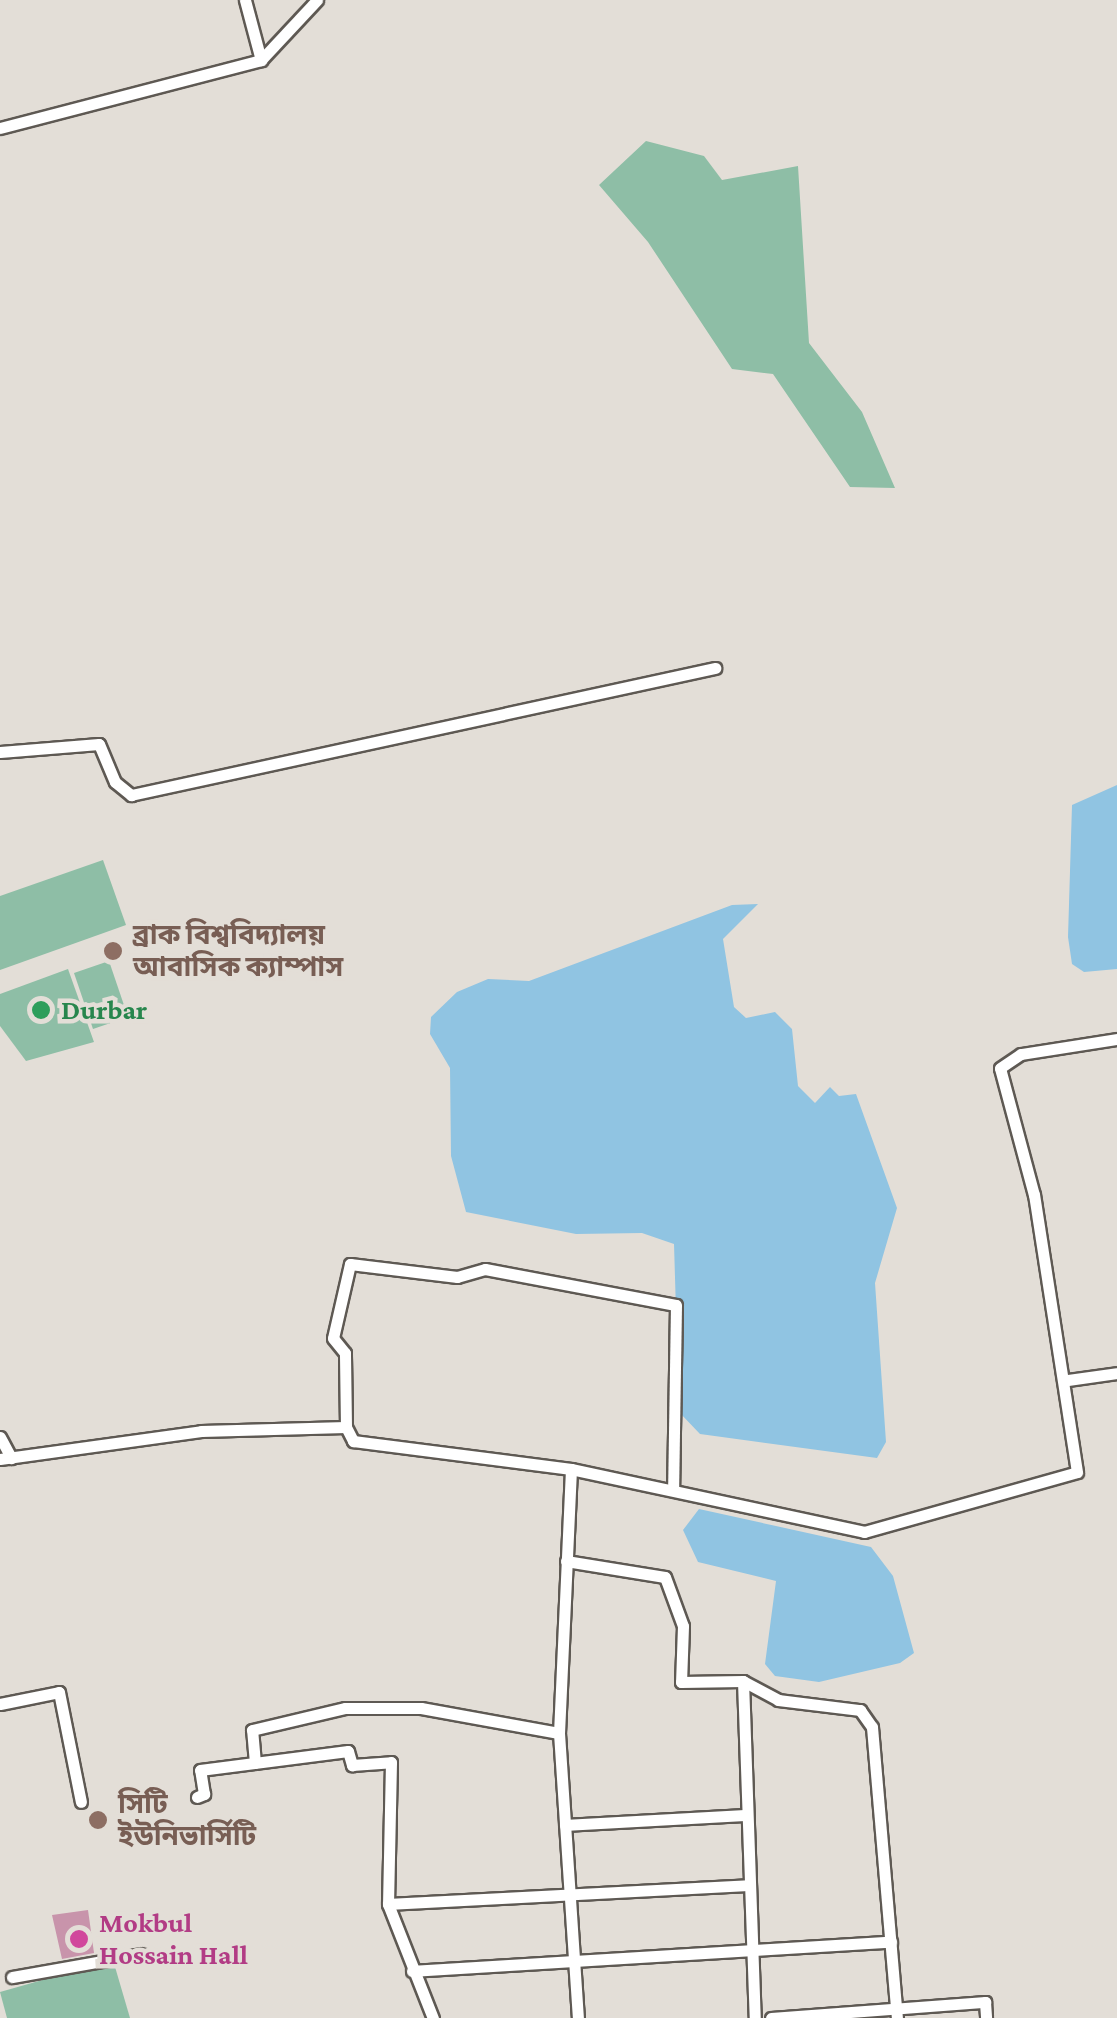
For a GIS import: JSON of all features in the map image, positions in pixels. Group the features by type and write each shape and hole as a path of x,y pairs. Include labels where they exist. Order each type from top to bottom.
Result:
{"street":[{"path":"245,0 261,60"},
{"path":"0,128 261,60 318,0"},
{"path":"0,752 99,744 115,782 131,794 714,668"},
{"path":"673,1488 676,1304 504,1272 457,1277 350,1264 333,1338 345,1353 346,1427 354,1440 571,1469 864,1532 1077,1472 1068,1380 1034,1195 1000,1068 1021,1054 1117,1039"},
{"path":"1068,1380 1117,1374"},
{"path":"0,1437 6,1459 201,1431 346,1427"},
{"path":"571,1469 560,1733 578,2018"},
{"path":"566,1562 665,1577 683,1626 681,1682 743,1681 778,1700 860,1710 872,1728 897,2015"},
{"path":"743,1681 744,1815 755,2018"},
{"path":"0,1704 59,1692 81,1802"},
{"path":"255,1763 252,1730 362,1706 560,1733"},
{"path":"197,1797 204,1794 200,1770 348,1751 352,1765 391,1762 388,1904 433,2018"},
{"path":"564,1826 744,1815"},
{"path":"388,1904 748,1885"},
{"path":"412,1971 890,1942"},
{"path":"12,1978 141,1954"},
{"path":"771,2018 897,2015 985,2002 986,2018"}],"green space":[{"path":"646,141 704,156 722,180 798,166 809,343 862,412 895,488 850,487 773,374 732,369 648,242 599,185"},
{"path":"103,860 126,925 0,970 0,896"},
{"path":"109,961 128,1017 93,1029 74,973"},
{"name":"Durbar","path":"68,969 94,1042 26,1061 0,1026 0,994"},
{"path":"113,1960 130,2018 7,2018 0,1992"}],"water":[{"path":"1117,785 1117,969 1084,972 1072,964 1068,937 1072,805"},
{"path":"758,904 723,939 734,1007 746,1018 775,1012 792,1029 798,1086 815,1103 830,1087 839,1096 856,1094 897,1208 875,1283 886,1442 877,1458 700,1434 679,1412 674,1244 642,1233 576,1234 466,1212 451,1156 450,1068 430,1034 431,1017 457,992 488,979 529,981 732,905"},
{"path":"699,1509 871,1547 893,1576 914,1653 900,1663 819,1682 775,1676 765,1664 776,1581 698,1562 683,1530"}],"building":[{"name":"Mokbul Hossain Hall","path":"88,1910 94,1953 62,1959 52,1915"}],"place":[{"name":"ব্রাক বিশ্ববিদ্যালয় আবাসিক ক্যাম্পাস","path":"113,951"},
{"name":"Durbar","path":"41,1010"},
{"name":"সিটি ইউনিভার্সিটি","path":"98,1820"},
{"name":"Mokbul Hossain Hall","path":"79,1939"}]}
